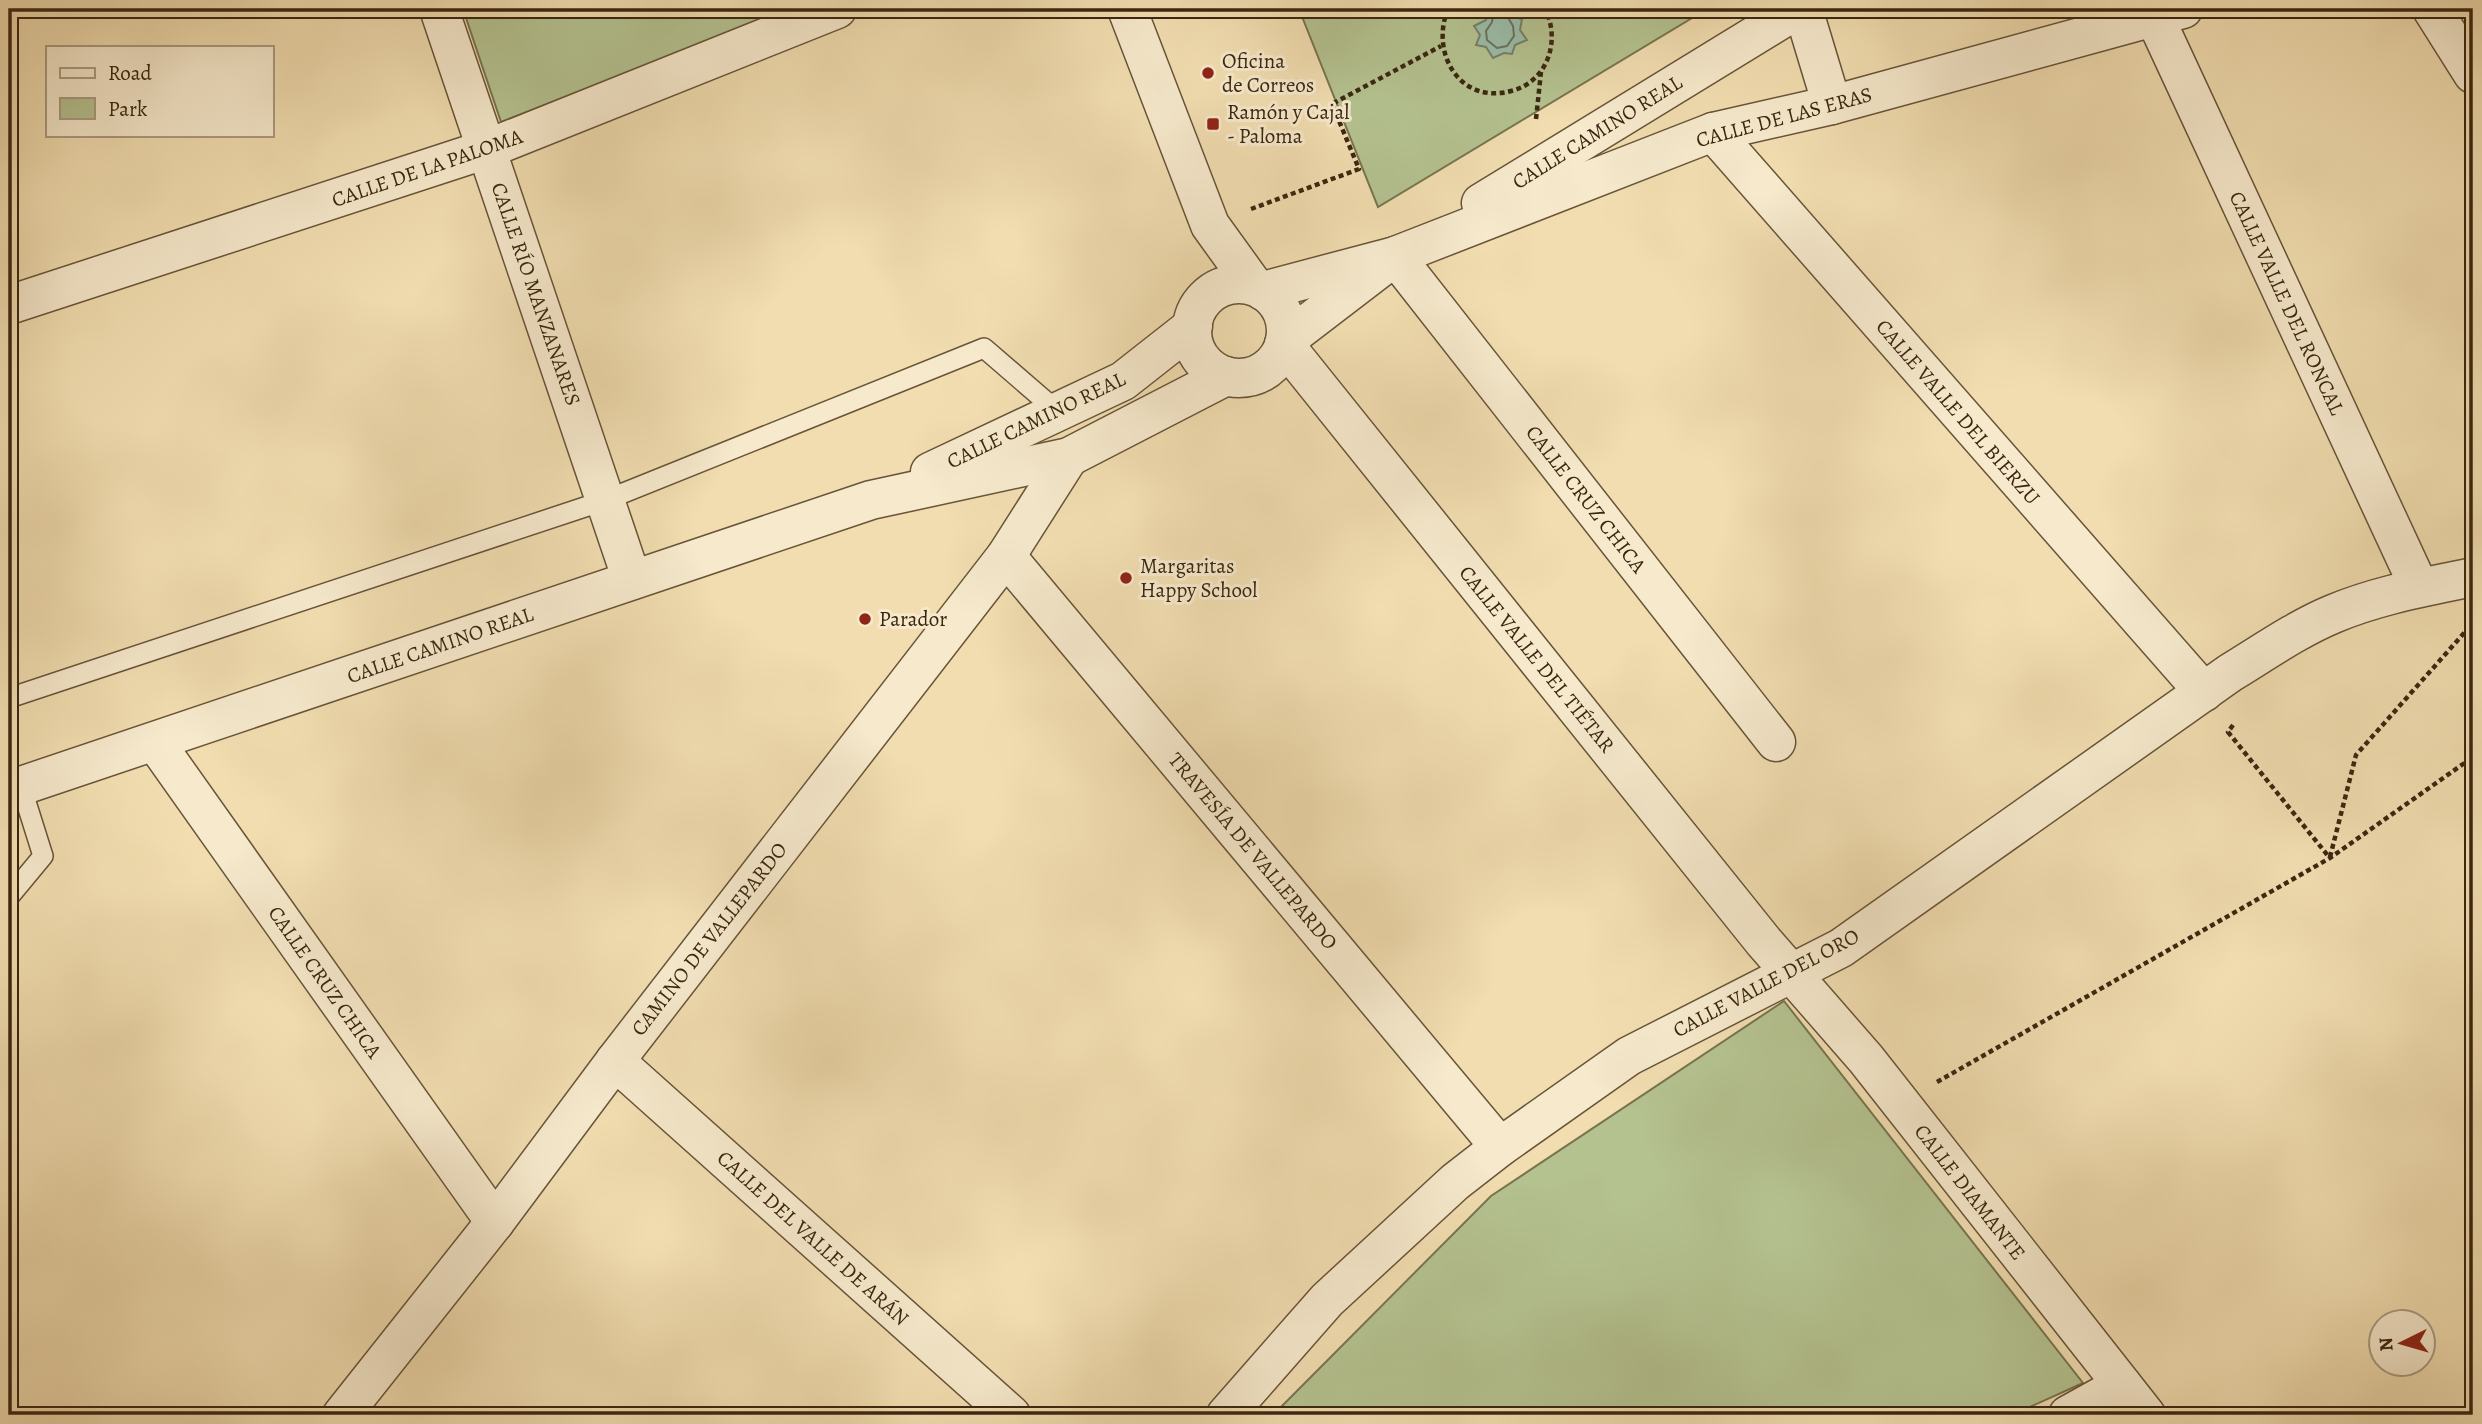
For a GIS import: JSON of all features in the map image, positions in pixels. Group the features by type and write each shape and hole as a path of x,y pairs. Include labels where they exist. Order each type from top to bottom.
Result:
{"street":[{"name":"CALLE RÍO MANZANARES","path":"439,9 632,580"},
{"name":"CALLE DE LA PALOMA","path":"9,305 488,149 837,9"},
{"path":"1127,9 1210,225 1258,288 1282,312 1285,342 1278,358 1255,376 1241,379 1226,376 1204,362 1193,339 1196,312 1214,292 1240,284 1258,288"},
{"path":"1801,9 1832,105"},
{"name":"CALLE CAMINO REAL","path":"1285,342 1395,256 1801,9"},
{"path":"2432,9 2473,74"},
{"name":"CALLE DE LAS ERAS","path":"1395,256 1713,132 1832,105 2169,13"},
{"name":"CALLE VALLE DEL RONCAL","path":"2169,13 2420,587"},
{"name":"CALLE VALLE DEL BIERZU","path":"1713,132 2217,683"},
{"path":"1210,225 1214,292"},
{"name":"CALLE CAMINO REAL","path":"1258,288 1395,256"},
{"name":"CALLE CRUZ CHICA","path":"1395,256 1776,742"},
{"name":"CALLE CAMINO REAL","path":"871,500 1123,381 1193,326"},
{"name":"CALLE VALLE DEL TIÉTAR","path":"1285,342 1791,973"},
{"name":"CALLE CAMINO REAL","path":"13,777 155,742 871,500 1069,457 1226,376"},
{"name":"CAMINO DE VALLEPARDO","path":"342,1415 495,1222 615,1061 1006,556 1069,457"},
{"name":"TRAVESÍA DE VALLEPARDO","path":"1006,556 1500,1147"},
{"name":"CALLE VALLE DEL ORO","path":"1226,1415 1327,1300 1455,1182 1629,1056 1840,948 2217,683 2330,615 2374,598 2473,577"},
{"name":"CALLE CRUZ CHICA","path":"155,742 495,1222"},
{"name":"CALLE DIAMANTE","path":"1791,973 1866,1059 2146,1415"},
{"name":"CALLE DEL VALLE DE ARÁN","path":"615,1061 1011,1415"},
{"path":"2068,1415 2122,1385"}],"lane":[{"path":"9,698 606,500 984,348 1057,411"},
{"path":"9,897 43,856 13,777"}],"path":[{"path":"1448,9 1441,28 1441,46 1447,63 1459,78 1474,88 1492,93 1510,92 1534,78 1550,55 1553,37 1545,9"},
{"path":"1210,225 1359,169 1332,104 1441,46"},
{"path":"2330,858 2356,755 2473,623"},
{"path":"2217,683 2251,705 2228,732 2330,858"},
{"path":"1928,1073 1937,1082 2330,858 2473,757"}],"green space":[{"path":"463,9 790,9 501,122"},
{"path":"1299,9 1707,9 1378,207"},
{"path":"1784,1001 2083,1383 2012,1415 1273,1415 1491,1196"}],"water":[{"path":"1488,9 1499,12 1509,9 1513,17 1522,19 1520,30 1527,40 1515,45 1512,54 1504,53 1493,58 1486,47 1476,45 1480,35 1474,26 1486,20"}],"place":[{"name":"Oficina de Correos","path":"1208,73"},
{"name":"Ramón y Cajal - Paloma","path":"1213,124"},
{"name":"Margaritas Happy School","path":"1126,578"},
{"name":"Parador","path":"865,619"}]}
